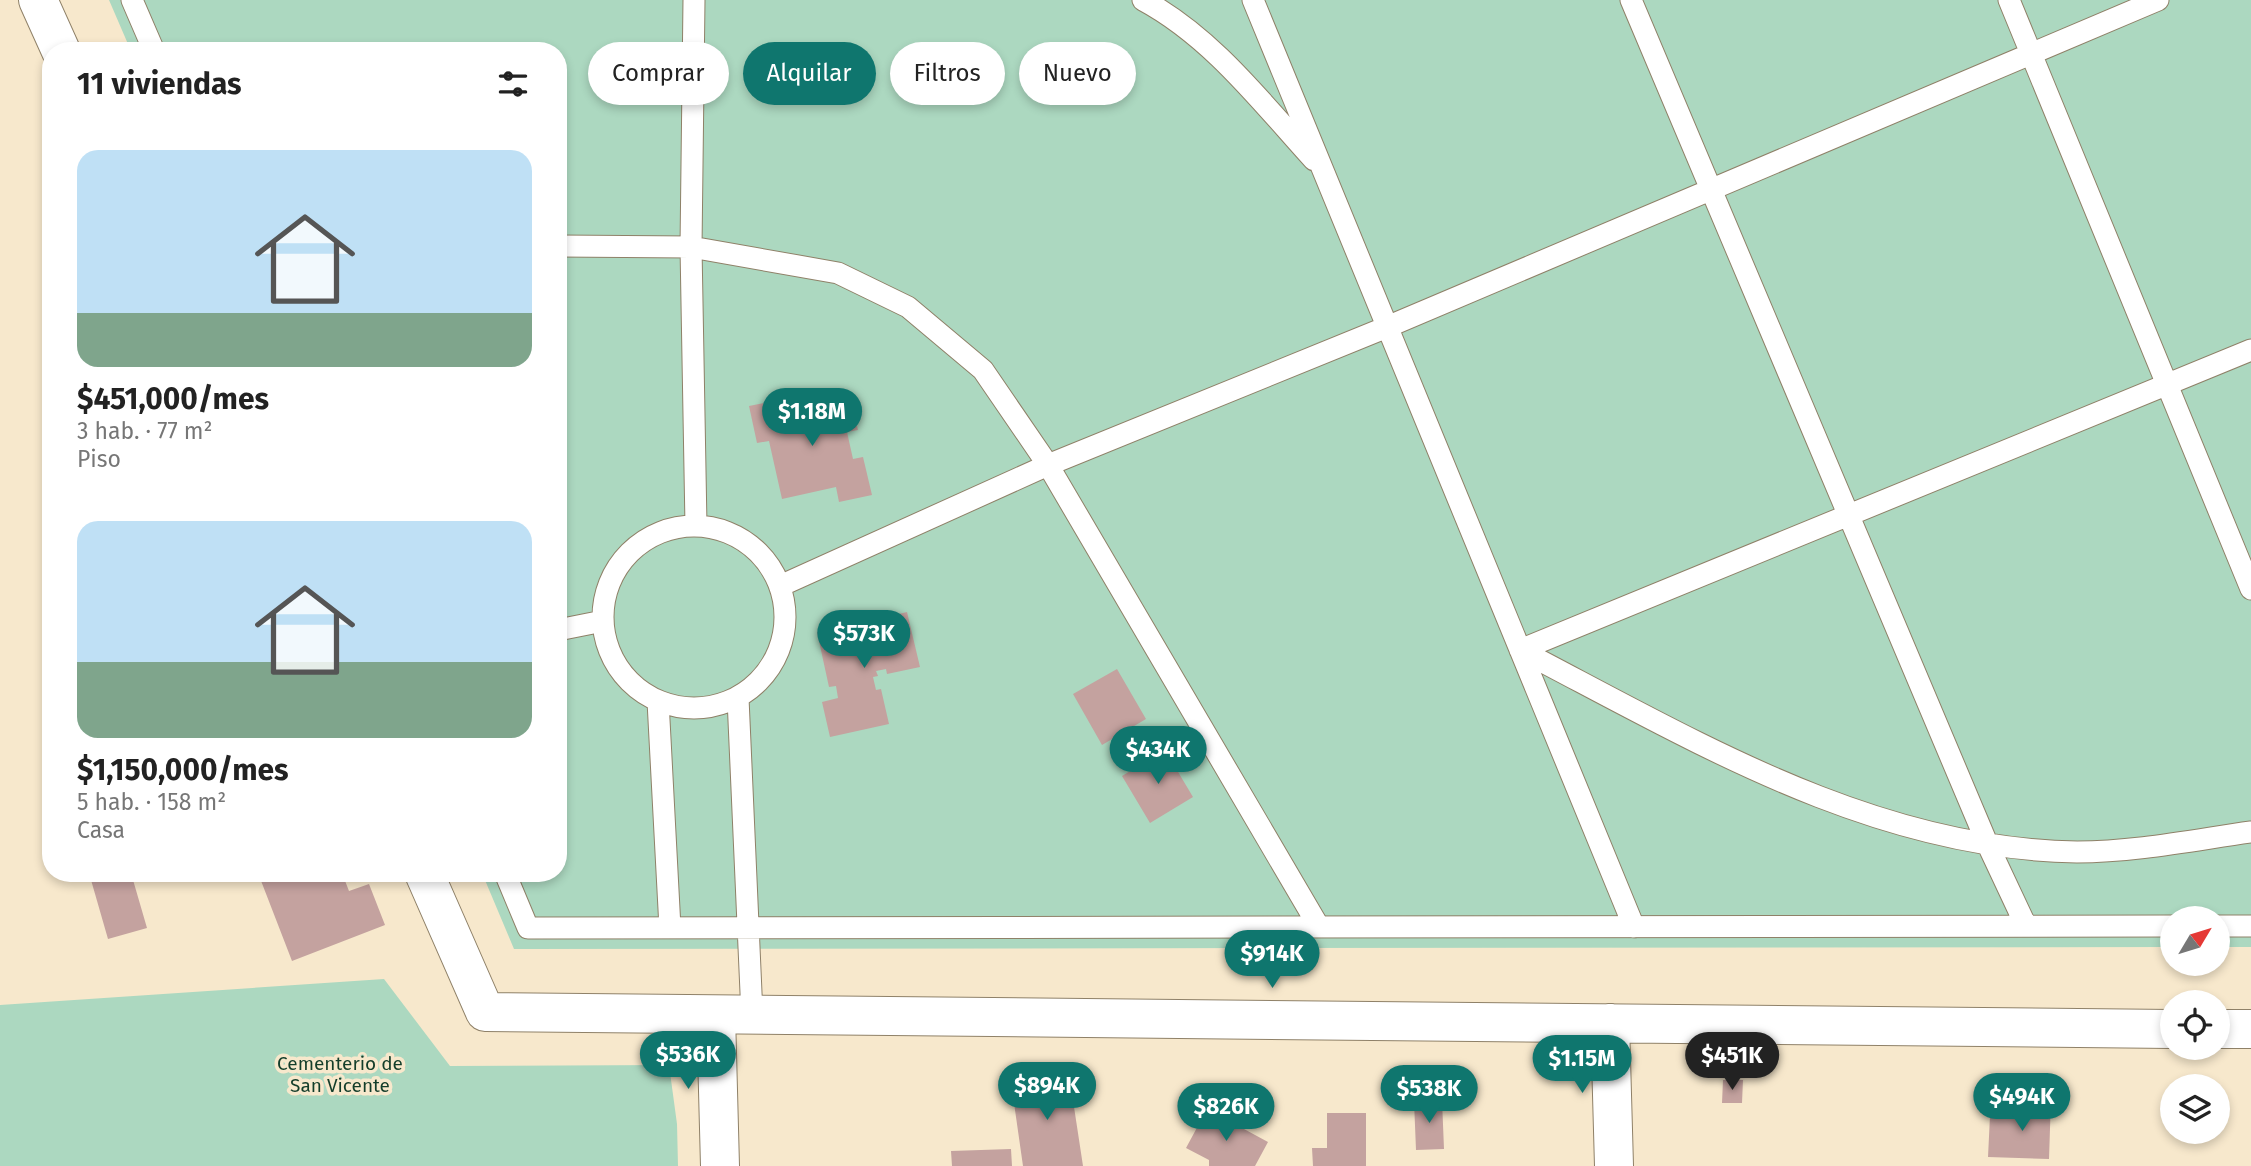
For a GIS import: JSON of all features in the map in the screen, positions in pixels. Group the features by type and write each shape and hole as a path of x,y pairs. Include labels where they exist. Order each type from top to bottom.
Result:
{"street":[{"path":"38,0 57,42"},
{"path":"428,882 485,1012 2160,1028"},
{"path":"720,1166 734,1015"},
{"path":"1610,1023 1614,1166"},
{"path":"2230,1029 2251,1029"}],"lane":[{"path":"132,0 150,42"},
{"path":"694,0 691,247 696,526"},
{"path":"1143,0 1159,8 1225,62 1324,172"},
{"path":"1253,0 1634,927"},
{"path":"1631,0 1987,843 2026,926"},
{"path":"2009,0 2251,589"},
{"path":"780,586 1048,465 1387,327 2158,0"},
{"path":"567,246 691,247 838,273 908,307 983,370 1048,465 1319,927"},
{"path":"1520,650 2251,350"},
{"path":"696,526 723,530 747,542 767,561 780,586 786,611 784,638 775,662 759,682 738,698 712,707 684,709 658,701 636,688 619,669 607,646 603,621 606,592 619,565 639,543 666,530 696,526"},
{"path":"567,628 603,621"},
{"path":"1520,650 1747,769 1878,820 1987,843 2077,852 2157,846 2251,832"},
{"path":"734,1015 749,928 738,698"},
{"path":"658,701 670,928"},
{"path":"509,882 528,928 2160,926"},
{"path":"2230,926 2251,926"}],"green space":[{"path":"109,0 2251,0 2251,947 2230,947 2230,906 2160,906 2160,947 514,949 486,882 567,882 567,42 127,42"},
{"name":"Cementerio de San Vicente","path":"384,979 450,1066 669,1065 677,1124 678,1166 0,1166 0,1005"}],"building":[{"path":"784,399 787,412 850,399 858,430 847,432 853,459 863,457 872,495 839,502 836,487 782,499 769,441 757,443 749,406"},
{"path":"907,612 920,667 887,674 886,669 876,671 878,676 873,677 876,690 881,689 889,724 830,737 822,702 838,698 836,686 829,687 817,632 865,622 867,635 877,633 874,620"},
{"path":"1117,669 1146,719 1102,745 1073,694"},
{"path":"1165,750 1193,797 1150,823 1122,776"},
{"path":"92,882 134,882 147,928 108,939"},
{"path":"261,882 346,882 349,891 369,884 385,925 292,961"},
{"path":"1069,1074 1083,1166 1023,1166 1011,1082"},
{"path":"1723,1080 1743,1080 1742,1103 1722,1103"},
{"path":"2031,1097 2051,1098 2049,1159 1988,1157 1990,1116 2031,1117"},
{"path":"1442,1100 1444,1149 1416,1150 1414,1101"},
{"path":"1207,1109 1268,1142 1255,1166 1209,1166 1209,1160 1186,1148"},
{"path":"1327,1113 1366,1113 1366,1166 1313,1166 1312,1148 1327,1148"},
{"path":"1011,1149 1012,1166 952,1166 951,1151"}]}
